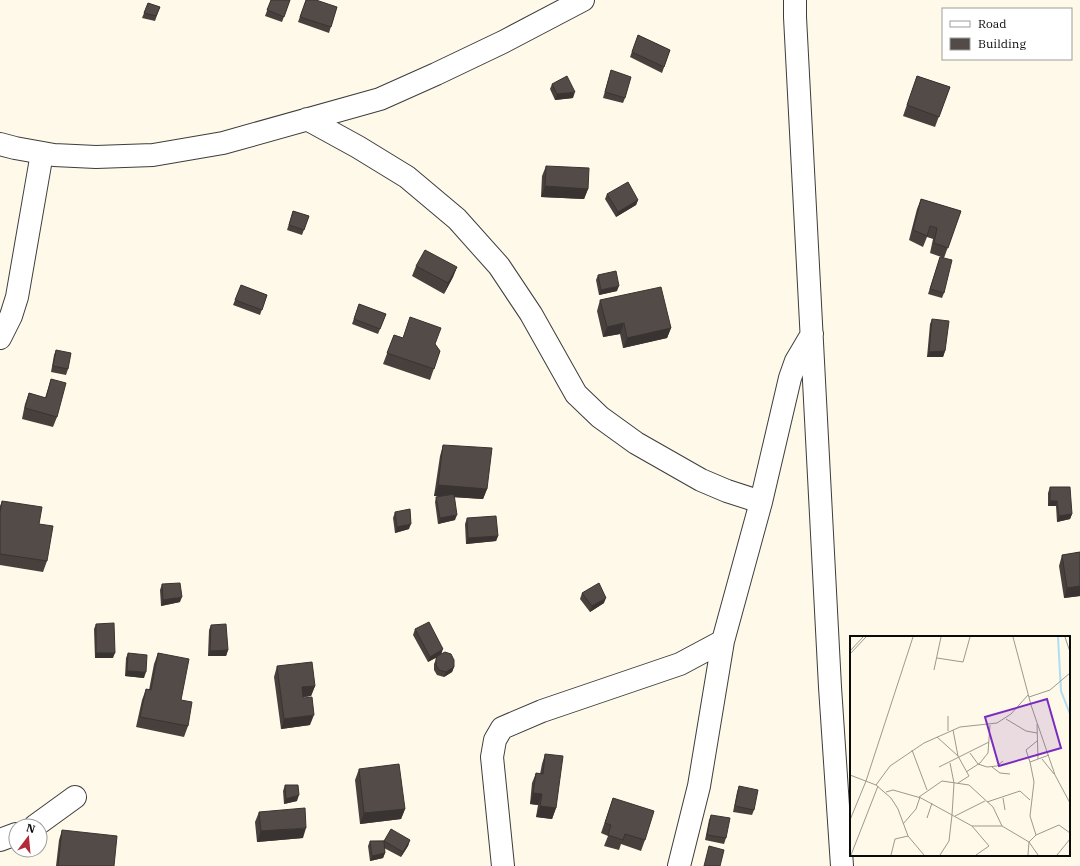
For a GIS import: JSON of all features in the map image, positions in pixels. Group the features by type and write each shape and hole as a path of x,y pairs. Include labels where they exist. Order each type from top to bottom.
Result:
{"street":[{"path":"0,144 54,155 96,157 153,155 223,143 380,99 503,42 583,0"},
{"path":"795,0 830,687 842,866"},
{"path":"307,119 358,147 407,178 457,219 500,266 531,314 576,394 600,417 636,443 701,480 727,491 761,502"},
{"path":"0,338 11,316 17,297 42,153"},
{"path":"679,866 699,786 723,641 761,502 790,378 796,361 812,334"},
{"path":"503,866 492,757 495,740 502,728 542,711 680,664 723,641"},
{"path":"46,818 75,797"}],"building":[{"path":"271,0 290,0 284,17 267,10"},
{"path":"306,0 316,0 337,7 331,27 300,17"},
{"path":"148,3 160,7 156,16 144,13"},
{"path":"638,35 670,50 664,67 632,52"},
{"path":"611,70 631,77 625,98 605,92"},
{"path":"567,76 575,92 557,94 552,84"},
{"path":"917,76 950,87 939,117 907,105"},
{"path":"546,166 589,168 588,189 545,186"},
{"path":"628,182 638,200 618,212 607,194"},
{"path":"921,199 961,211 948,248 934,243 937,228 930,226 927,236 913,230"},
{"path":"293,211 309,216 304,230 289,225"},
{"path":"425,250 457,267 448,283 416,266"},
{"path":"940,257 952,260 944,293 930,289"},
{"path":"616,271 619,286 601,290 598,275"},
{"path":"241,285 267,295 262,310 235,300"},
{"path":"661,287 671,328 627,338 624,323 607,327 600,300"},
{"path":"359,304 386,314 380,329 354,319"},
{"path":"410,317 441,328 435,344 440,351 434,369 387,353 394,335 403,338"},
{"path":"932,319 949,321 945,351 929,352"},
{"path":"56,350 71,353 68,369 53,366"},
{"path":"51,379 66,383 57,417 25,408 29,393 46,398"},
{"path":"443,445 492,448 487,489 438,485"},
{"path":"1050,487 1070,487 1072,514 1059,516 1057,501 1050,501"},
{"path":"454,494 457,515 440,518 436,497"},
{"path":"2,501 42,507 39,524 53,526 47,561 0,554 0,513"},
{"path":"410,509 411,524 397,527 395,512"},
{"path":"496,516 498,536 468,538 467,518"},
{"path":"1080,552 1080,586 1067,588 1062,555"},
{"path":"180,583 182,597 163,600 162,584"},
{"path":"599,583 606,598 592,606 582,593"},
{"path":"429,622 443,649 430,657 415,629"},
{"path":"114,623 115,653 96,653 96,624"},
{"path":"226,624 228,650 210,651 211,625"},
{"path":"445,652 451,654 454,660 454,667 446,672 439,670 436,665 437,656"},
{"path":"128,653 147,655 146,672 127,671"},
{"path":"158,653 189,659 181,700 192,702 188,726 140,717 146,689 151,690"},
{"path":"312,662 315,686 302,687 303,698 312,697 314,715 284,719 277,666"},
{"path":"545,754 563,756 556,808 540,806 542,794 533,793 536,773 543,774"},
{"path":"399,764 405,809 364,813 359,769"},
{"path":"285,785 298,785 299,795 286,799"},
{"path":"739,786 758,790 754,810 735,806"},
{"path":"613,798 654,811 645,840 625,834 623,840 608,835 611,825 605,823"},
{"path":"305,808 306,828 261,831 259,812"},
{"path":"711,815 730,818 726,838 707,835"},
{"path":"391,829 410,840 403,852 384,841"},
{"path":"62,830 117,836 114,866 58,866"},
{"path":"370,841 384,841 385,853 372,856"},
{"path":"709,846 724,850 720,866 704,866"}]}
